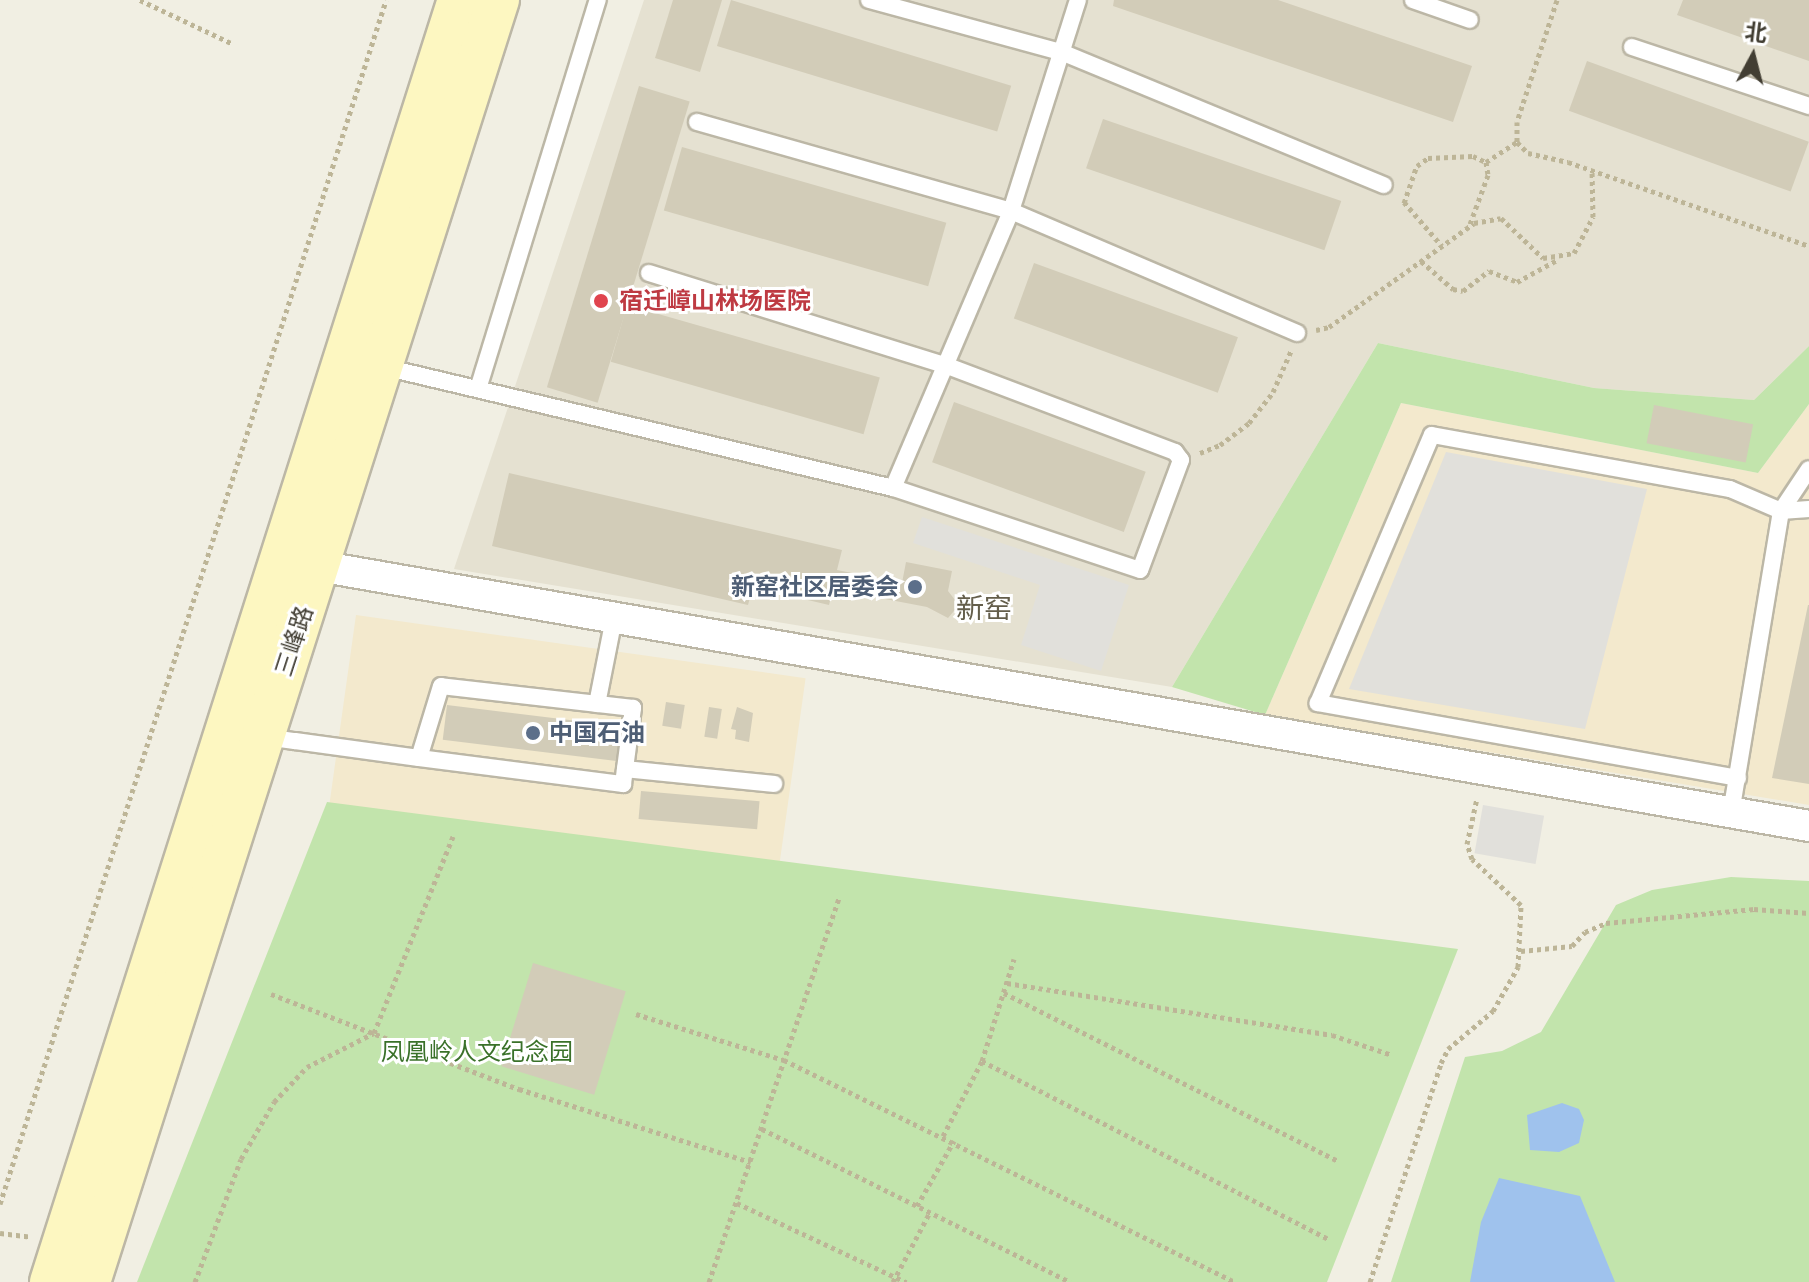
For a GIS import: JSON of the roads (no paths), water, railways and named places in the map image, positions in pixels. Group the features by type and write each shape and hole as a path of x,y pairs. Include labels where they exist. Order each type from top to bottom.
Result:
{"main road":[{"name":"三峰路","path":"89,1282 318,566 363,362 459,0"},
{"name":"三峰路","path":"51,1282 363,362 498,0"}],"street":[{"path":"318,566 1809,826"}],"lane":[{"path":"478,389 598,0"},
{"path":"869,0 1061,52 1384,185"},
{"path":"893,488 1011,211 1078,0"},
{"path":"1413,0 1470,20"},
{"path":"1632,47 1809,106"},
{"path":"697,122 1011,211 1297,333"},
{"path":"363,362 893,488 1140,570 1181,460 1175,452 945,365 649,273"},
{"path":"1738,778 1318,703 1432,435 1730,489 1781,511 1809,509"},
{"path":"1731,813 1781,511 1809,469"},
{"path":"597,704 614,618"},
{"path":"263,737 419,758 623,784 633,708 441,686 419,758"},
{"path":"625,769 774,784"}],"water":[{"path":"1562,1103 1579,1109 1584,1120 1579,1143 1559,1152 1530,1150 1527,1115"},
{"path":"1499,1178 1580,1196 1615,1282 1470,1282 1481,1222"}],"place":[{"name":"宿迁嶂山林场医院","path":"601,301"},
{"name":"新窑社区居委会","path":"915,587"},
{"name":"中国石油","path":"533,733"}],"district":[{"name":"新窑","path":"984,608"}],"park label":[{"name":"凤凰岭人文纪念园","path":"477,1052"}]}
